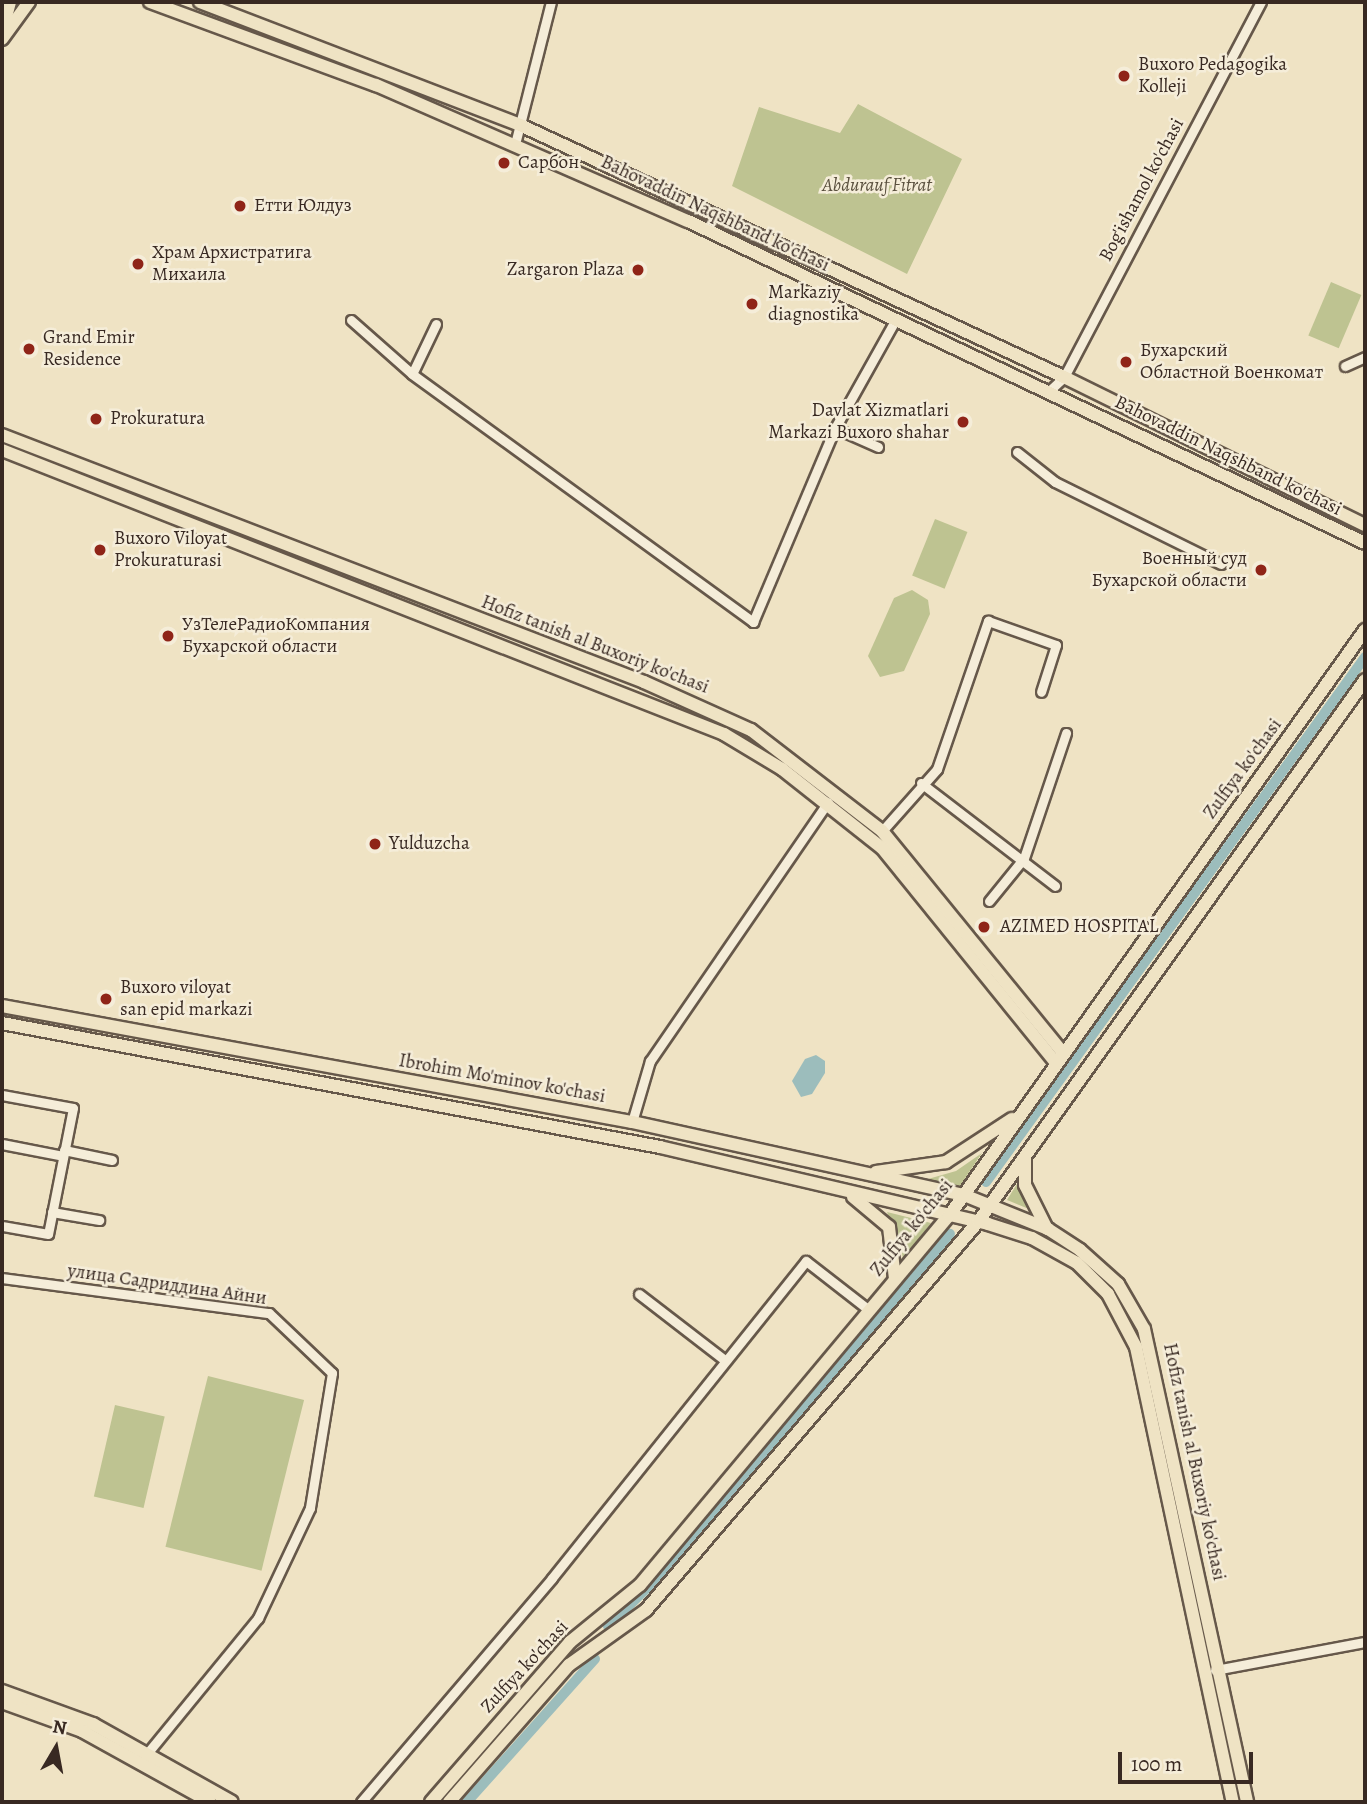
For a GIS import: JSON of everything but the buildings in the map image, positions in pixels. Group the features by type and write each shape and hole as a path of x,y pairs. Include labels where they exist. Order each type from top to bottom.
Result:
{"main road":[{"path":"2,32 10,2"},
{"path":"2,39 29,2"},
{"name":"Bahovaddin Naqshband ko'chasi","path":"150,2 515,144 896,319 1364,543"},
{"name":"Bahovaddin Naqshband ko'chasi","path":"200,2 520,125 1064,377 1365,525"},
{"name":"Hofiz tanish al Buxoriy ko'chasi","path":"2,435 710,710 772,743 835,792 884,839"},
{"name":"Hofiz tanish al Buxoriy ko'chasi","path":"2,450 724,734 826,805 884,839"},
{"path":"228,539 233,525"},
{"name":"Zulfiya ko'chasi","path":"431,1802 570,1642 640,1585 949,1216 1020,1112 1365,631"},
{"name":"Zulfiya ko'chasi","path":"449,1802 569,1665 646,1610 992,1205 1365,680"},
{"path":"884,839 1060,1058"},
{"name":"Ibrohim Mo'minov ko'chasi","path":"2,1006 632,1122 964,1195 992,1205"},
{"name":"Ibrohim Mo'minov ko'chasi","path":"2,1023 660,1147 978,1222"},
{"path":"854,1172 916,1171 946,1162 1020,1112"},
{"path":"660,1147 664,1129"},
{"path":"1024,1158 1026,1185 1048,1229"},
{"path":"844,1191 889,1227 898,1265 894,1282"},
{"name":"Hofiz tanish al Buxoriy ko'chasi","path":"992,1205 1048,1229 1099,1264 1144,1329 1247,1802"},
{"name":"Hofiz tanish al Buxoriy ko'chasi","path":"978,1222 1032,1238 1077,1263 1101,1285 1126,1324 1151,1404 1203,1672 1233,1802"},
{"path":"2,1691 88,1721 232,1802"},
{"path":"2,1702 82,1731 209,1802"}],"street":[{"path":"515,144 551,2"},
{"name":"Bog'ishamol ko'chasi","path":"1049,391 1064,377 1261,2"},
{"path":"351,320 412,374 753,622 835,428 896,319"},
{"path":"412,374 436,324"},
{"path":"1345,366 1365,357"},
{"path":"835,428 878,447"},
{"path":"1017,452 1055,482 1221,564"},
{"path":"884,839 920,783 937,769 988,621 1056,645 1041,692"},
{"path":"989,901 1024,858 1066,733"},
{"path":"920,783 1024,858 1055,886"},
{"path":"632,1122 650,1061 835,792"},
{"path":"2,1095 73,1108 48,1234 2,1226"},
{"path":"2,1144 112,1160"},
{"path":"52,1212 99,1220"},
{"path":"361,1802 552,1578 722,1358 806,1261 869,1310"},
{"name":"улица Садриддина Айни","path":"2,1278 270,1314 332,1373 310,1508 258,1618 146,1755"},
{"path":"639,1294 722,1358"},
{"path":"1203,1672 1365,1642"}],"green space":[{"name":"Abdurauf Fitrat","path":"858,104 962,159 907,274 732,186 759,107 840,133"},
{"path":"1331,282 1361,295 1339,348 1308,335"},
{"path":"935,519 967,532 945,589 912,576"},
{"path":"912,590 928,600 930,614 904,671 880,677 868,656 894,598"},
{"path":"982,1153 960,1186 928,1179 956,1171"},
{"path":"1020,1179 1023,1196 1029,1209 1007,1200"},
{"path":"887,1212 931,1223 903,1259 901,1247"},
{"path":"208,1376 304,1400 261,1571 165,1547"},
{"path":"115,1405 165,1416 144,1508 94,1497"}],"water":[{"path":"816,1055 825,1061 825,1073 812,1094 801,1097 792,1081 805,1059"}],"waterway":[{"path":"986,1182 1365,657"},
{"path":"608,1626 671,1565 950,1234"},
{"path":"467,1802 595,1659"}],"place":[{"name":"Buxoro Pedagogika Kolleji","path":"1124,76"},
{"name":"Сарбон","path":"504,163"},
{"name":"Етти Юлдуз","path":"240,206"},
{"name":"Храм Архистратига Михаила","path":"138,264"},
{"name":"Zargaron Plaza","path":"638,270"},
{"name":"Markaziy diagnostika","path":"752,304"},
{"name":"Grand Emir Residence","path":"29,349"},
{"name":"Бухарский Областной Военкомат","path":"1126,362"},
{"name":"Prokuratura","path":"96,419"},
{"name":"Davlat Xizmatlari Markazi Buxoro shahar","path":"963,422"},
{"name":"Buxoro Viloyat Prokuraturasi","path":"100,550"},
{"name":"Военный суд Бухарской области","path":"1261,570"},
{"name":"УзТелеРадиоКомпания Бухарской области","path":"168,636"},
{"name":"Yulduzcha","path":"375,844"},
{"name":"AZIMED HOSPITAL","path":"984,927"},
{"name":"Buxoro viloyat san epid markazi","path":"106,999"}]}
